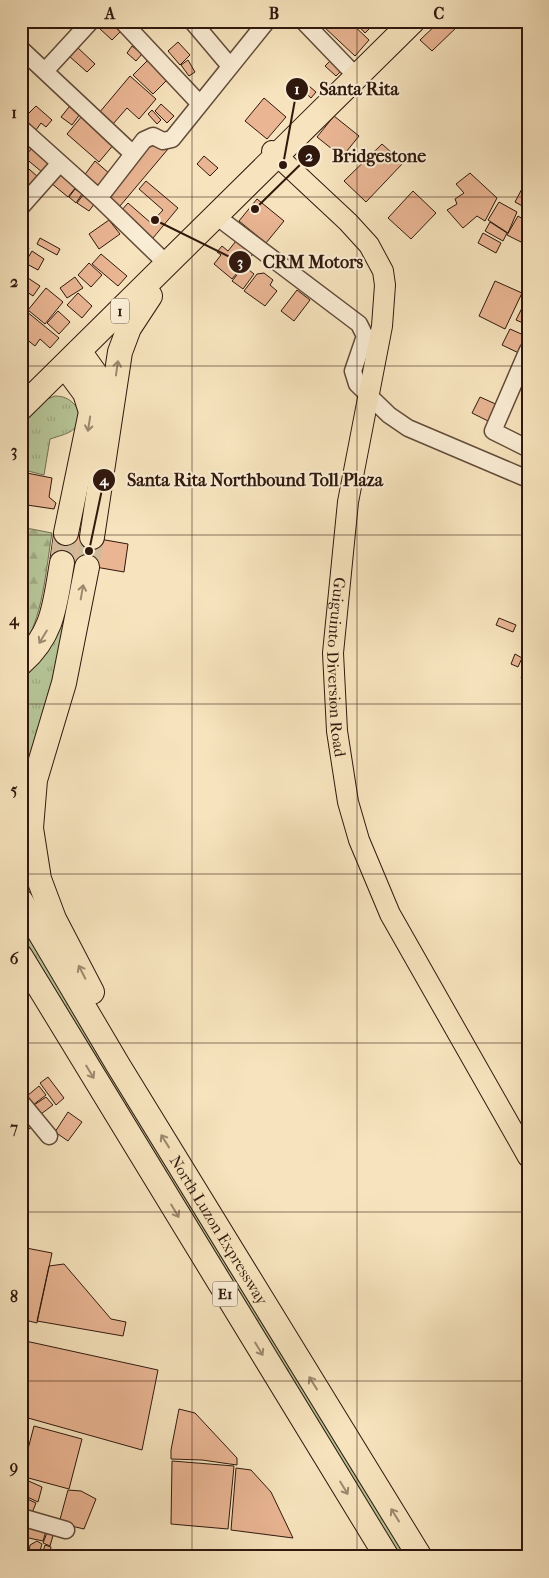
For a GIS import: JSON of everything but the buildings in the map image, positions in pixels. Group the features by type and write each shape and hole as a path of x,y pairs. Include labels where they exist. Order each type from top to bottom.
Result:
{"highway":[{"name":"1","path":"21,408 413,21"},
{"path":"92,537 120,352 125,336 148,300 164,268"},
{"path":"72,359 99,379 109,416"},
{"path":"66,534 91,412 72,359"},
{"path":"21,663 34,651 48,630 55,606 62,563"},
{"path":"87,567 64,683 35,780 31,828 39,879 54,919 115,1036 118,1065"},
{"name":"North Luzon Expressway","path":"21,901 118,1065 420,1557"},
{"name":"North Luzon Expressway","path":"21,957 386,1557"}],"main road":[{"name":"Guiguinto Diversion Road","path":"272,151 359,233 369,245 383,271 386,298 370,396 348,502 333,653 336,715 348,802 359,840 390,914 528,1157"}],"street":[{"path":"45,71 91,21"},
{"path":"122,21 200,104"},
{"path":"192,21 230,66"},
{"path":"99,198 148,136 164,141 172,139 267,21"},
{"path":"303,21 356,76"},
{"path":"21,49 133,154"},
{"path":"21,128 99,198 164,268"},
{"path":"21,207 60,163"},
{"path":"216,216 358,324 365,336 353,371 357,384 389,414 408,428 521,476 526,446 493,431 528,350"},
{"path":"21,1102 49,1136"},
{"path":"21,1517 66,1530"}],"green space":[{"path":"55,396 64,397 74,403 81,414 77,425 71,431 50,439 44,475 24,470 28,453 23,421 42,401"},
{"path":"21,527 52,533 39,609 28,637 21,648"},
{"path":"61,625 63,626 62,639 21,826 21,673 50,647"},
{"path":"21,909 417,1557 400,1557 21,933"}],"tunnel":[{"path":"62,563 66,533"},
{"path":"87,567 92,537"}],"place":[{"name":"Santa Rita","path":"283,165"},
{"name":"Bridgestone","path":"255,209"},
{"name":"CRM Motors","path":"155,220"},
{"name":"Santa Rita Northbound Toll Plaza","path":"89,551"}]}
